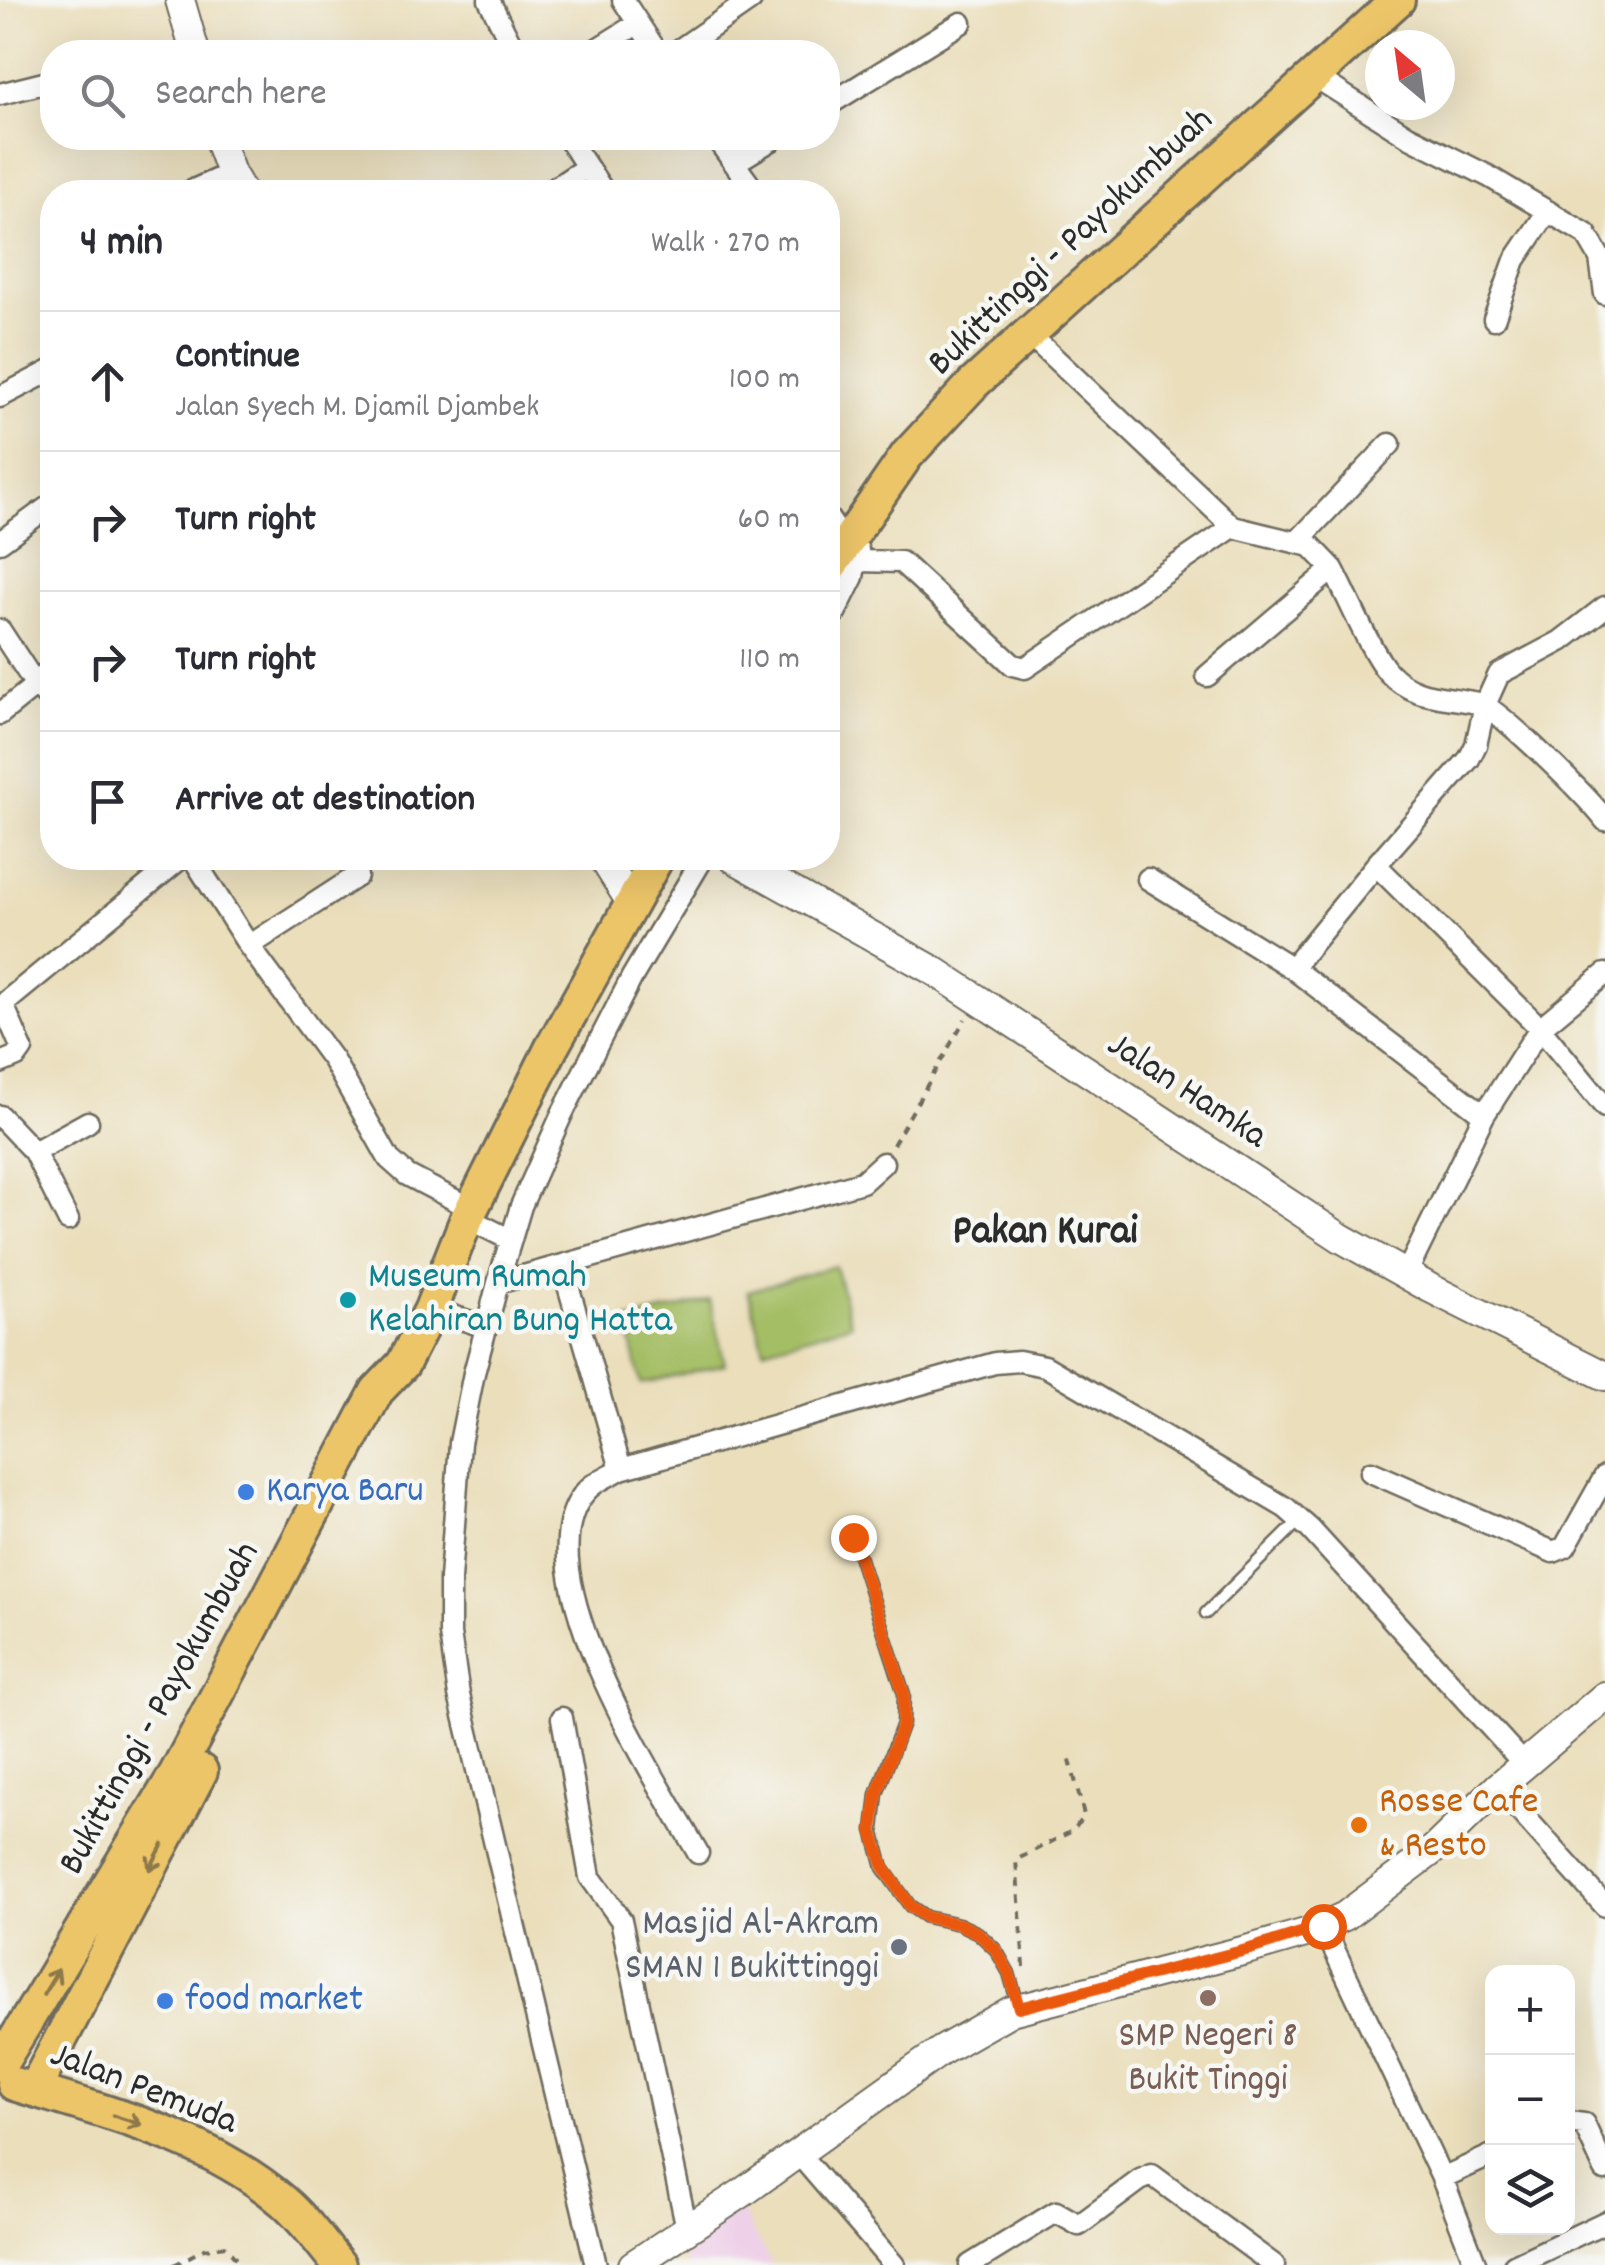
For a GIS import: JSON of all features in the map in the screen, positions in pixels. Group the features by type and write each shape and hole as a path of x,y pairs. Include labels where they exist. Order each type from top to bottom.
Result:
{"main road":[{"name":"Bukittinggi - Payokumbuah","path":"843,543 907,455 973,384 1398,0"},
{"name":"Bukittinggi - Payokumbuah","path":"0,2065 176,1774 377,1391 404,1364 470,1214 552,1047 650,870"},
{"path":"34,2090 392,1402 404,1364"},
{"name":"Jalan Pemuda","path":"0,2080 184,2139 229,2162 284,2202 339,2265"}],"street":[{"path":"180,0 190,40"},
{"path":"489,0 503,40"},
{"path":"624,0 648,40"},
{"path":"693,40 751,0"},
{"path":"611,40 637,24"},
{"path":"840,99 962,24"},
{"path":"1314,76 1408,136 1586,234 1600,258 1605,294"},
{"path":"0,94 40,84"},
{"path":"223,150 235,180"},
{"path":"576,150 596,180"},
{"path":"725,150 746,180"},
{"path":"734,163 755,150"},
{"path":"568,180 587,168"},
{"path":"1494,319 1515,260 1548,211"},
{"path":"1029,334 1232,528 1311,546 1333,569 1386,670 1417,694 1485,705 1583,792 1605,820"},
{"path":"0,397 40,376"},
{"path":"1298,542 1390,444"},
{"path":"0,542 40,513"},
{"path":"843,543 901,562 1013,665 1024,668 1232,528"},
{"path":"840,603 853,577 843,543"},
{"path":"1207,676 1333,569"},
{"path":"1292,968 1376,864 1469,759 1499,674 1561,641 1605,607"},
{"path":"0,630 40,689"},
{"path":"0,714 40,679"},
{"path":"1376,864 1540,1028 1605,1106"},
{"path":"0,1063 17,1056 22,1049 4,1007 6,1001 165,870"},
{"path":"201,870 249,946 332,1060 389,1159 406,1174 511,1240"},
{"path":"611,870 632,904"},
{"path":"596,2265 459,1695 450,1634 450,1579 460,1443 486,1328 522,1206 562,1114 632,977 696,870"},
{"name":"Jalan Hamka","path":"754,870 976,998 1341,1238 1605,1376"},
{"path":"249,946 357,876"},
{"path":"1148,880 1292,968 1484,1115"},
{"path":"1406,1274 1484,1115 1540,1028 1605,974"},
{"path":"0,1116 34,1152 68,1220"},
{"path":"34,1152 88,1122"},
{"path":"498,1283 862,1182 883,1162"},
{"path":"563,1268 621,1469"},
{"path":"431,1308 486,1328"},
{"path":"698,1853 602,1682 576,1600 569,1554 571,1518 588,1489 621,1469 995,1363 1019,1361 1045,1366 1300,1519 1525,1765"},
{"path":"1370,1472 1553,1552 1565,1546 1605,1476"},
{"path":"633,2265 940,2050 1023,2008 1250,1949 1345,1916 1433,1850 1498,1787 1605,1696"},
{"path":"562,1718 590,1877 621,1920 687,2230"},
{"path":"1498,1787 1605,1906"},
{"path":"1323,1926 1442,2178 1476,2265"},
{"path":"1575,2123 1584,2124 1605,2170"},
{"path":"798,2153 894,2265"},
{"path":"1442,2178 1485,2159"},
{"path":"970,2265 1056,2212 1082,2223 1140,2180 1157,2179 1274,2265"},
{"path":"1514,2265 1605,2222"}],"lane":[{"path":"1206,1613 1300,1519"},
{"path":"853,1537 904,1694 903,1724 877,1794 872,1830 884,1868 910,1906 926,1917 959,1924 978,1933 996,1950 1023,2008"}],"path":[{"path":"883,1162 976,998"},
{"path":"1023,2008 1016,1860 1074,1830 1084,1815 1069,1756"},
{"path":"174,2265 204,2250 225,2246 241,2265"}],"shaded area":[{"path":"740,2209 772,2265 686,2265 682,2249"}],"green space":[{"path":"835,1266 851,1324 764,1349 748,1291"},
{"path":"710,1300 725,1364 641,1384 626,1321"}],"place":[{"name":"Museum Rumah Kelahiran Bung Hatta","path":"348,1300"},
{"name":"Karya Baru","path":"246,1492"},
{"name":"Rosse Cafe & Resto","path":"1359,1825"},
{"name":"Masjid Al-Akram SMAN 1 Bukittinggi","path":"899,1947"},
{"name":"SMP Negeri 8 Bukit Tinggi","path":"1208,1998"},
{"name":"food market","path":"165,2001"}],"district":[{"name":"Pakan Kurai","path":"1045,1234"}],"route":[{"path":"853,1537 904,1694 903,1724 877,1794 872,1830 884,1868 910,1906 926,1917 959,1924 978,1933 996,1950 1009,1973 1019,2008 1250,1949 1323,1926"}]}
